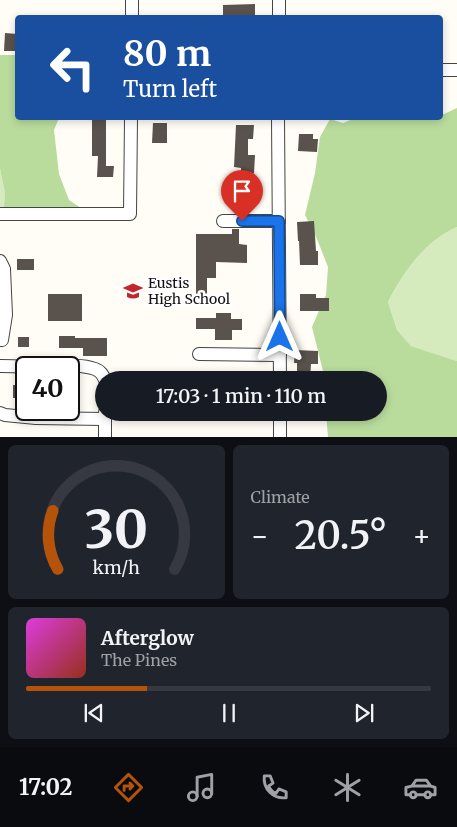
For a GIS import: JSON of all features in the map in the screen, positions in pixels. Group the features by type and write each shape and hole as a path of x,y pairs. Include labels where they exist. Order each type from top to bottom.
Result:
{"street":[{"path":"132,0 132,15"},
{"path":"279,0 279,15"},
{"path":"443,70 457,70"},
{"path":"0,214 130,214 131,120"},
{"path":"278,120 280,371"},
{"path":"224,222 279,221"},
{"path":"0,262 4,269 6,315 2,340 0,340"},
{"path":"200,354 280,355"},
{"path":"0,366 72,366 96,369 98,371"},
{"path":"0,413 36,418 95,416"},
{"path":"104,421 105,437"},
{"path":"280,421 280,437"}],"green space":[{"path":"0,55 15,55 15,120 58,120 54,130 59,174 69,200 87,212 94,220 3,220 5,193 0,169"},
{"path":"457,108 457,227 435,240 416,258 388,302 397,330 411,346 457,361 457,437 328,437 327,421 387,421 387,371 323,371 312,327 326,295 328,267 305,215 315,173 320,137 329,120 343,123 350,120 443,120 443,114"},
{"path":"0,169 5,193 3,220 0,220"},
{"path":"457,227 457,361 411,346 397,330 388,302 416,258 435,240"}],"building":[{"path":"255,4 255,15 223,15 223,5"},
{"path":"5,33 15,34 15,51 4,51"},
{"path":"92,120 106,120 106,166 114,166 113,177 97,177 98,156 92,156"},
{"path":"153,123 167,123 167,143 152,143"},
{"path":"236,125 254,125 253,139 248,139 248,155 255,155 254,173 241,173 241,168 234,167"},
{"path":"299,134 313,134 313,139 318,139 317,152 298,151"},
{"path":"314,221 318,265 300,265 297,222"},
{"path":"232,229 239,229 239,244 247,245 247,263 216,262 216,278 207,278 207,296 196,295 196,234 232,234"},
{"path":"17,259 34,259 34,270 17,270"},
{"path":"48,294 82,294 82,321 48,321"},
{"path":"300,294 316,294 316,298 329,298 329,311 300,311"},
{"path":"216,313 231,313 231,319 242,319 242,330 232,330 232,340 215,340 215,329 196,329 196,318 216,318"},
{"path":"59,336 107,338 107,356 83,356 83,348 59,348"},
{"path":"18,337 29,337 29,347 18,347"},
{"path":"295,350 318,351 318,364 311,364 311,371 297,371 297,363 294,363"},
{"path":"13,385 15,385 15,398 13,398"}],"place":[{"name":"Eustis High School","path":"133,291"}],"route":[{"path":"242,221 279,221 280,337"}]}
